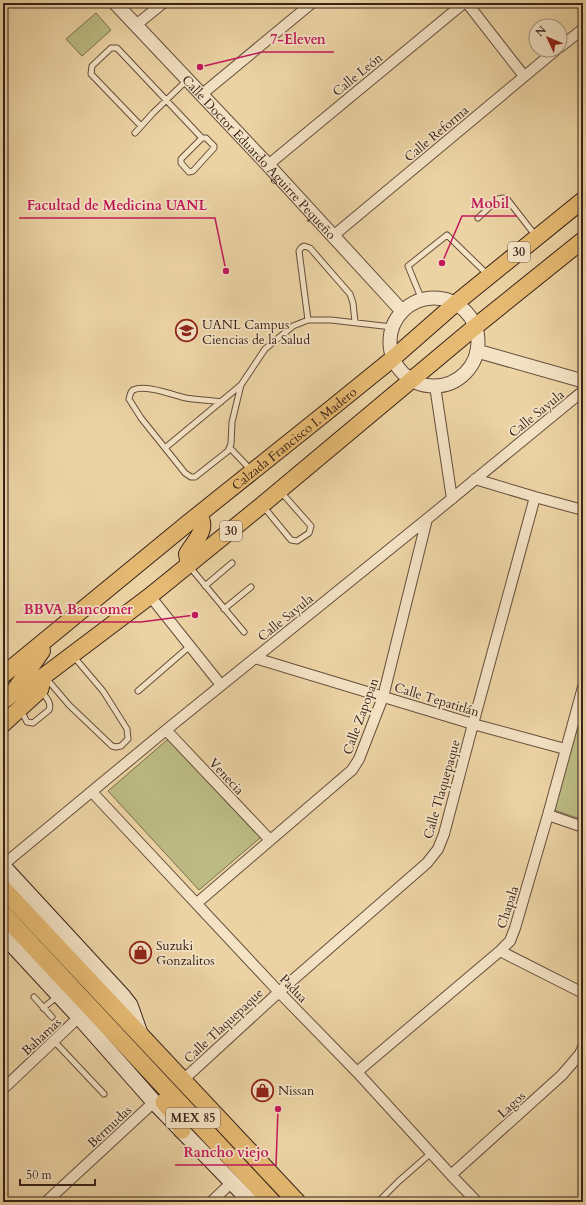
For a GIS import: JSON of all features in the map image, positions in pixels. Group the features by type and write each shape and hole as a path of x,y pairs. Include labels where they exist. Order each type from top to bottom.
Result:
{"highway":[{"name":"MEX 85","path":"3,889 297,1202"},
{"name":"MEX 85","path":"3,914 272,1202"},
{"path":"114,1034 117,1048 124,1059 171,1110 180,1123 182,1130"}],"main road":[{"name":"Calzada Francisco I. Madero","path":"3,675 393,358 456,303 583,200"},
{"name":"30","path":"6,700 42,683 72,655 189,565 280,491 476,326 583,240"},
{"path":"189,565 187,554 203,528 202,520 199,515"},
{"path":"6,700 54,633"},
{"path":"3,724 20,709 42,683"},
{"path":"3,865 123,996 133,1012 141,1036"},
{"path":"5,942 79,1017 154,1102 251,1202"}],"street":[{"name":"Calle Doctor Eduardo Aguirre Pequeño","path":"115,3 268,164 402,312"},
{"path":"136,25 163,3"},
{"path":"201,95 312,3"},
{"name":"Calle León","path":"268,164 464,3"},
{"path":"467,3 524,76"},
{"path":"568,41 583,29"},
{"name":"Calle Reforma","path":"332,236 546,58"},
{"path":"433,298 445,299 456,303 468,313 476,326 478,339 477,352 471,365 462,376 449,383 435,386 412,380 401,371 393,358 390,348 390,337 392,327 396,319 411,304 422,300 433,298"},
{"path":"477,352 583,382"},
{"path":"435,386 452,499"},
{"name":"Calle Sayula","path":"3,865 221,685 452,499 583,391"},
{"path":"475,479 583,510"},
{"name":"Calle Tlaquepaque","path":"184,1080 279,992 427,863 438,849 444,834 535,497"},
{"name":"Calle Zapopan","path":"197,903 352,770 360,759 383,696 427,519"},
{"path":"150,596 221,685"},
{"name":"Calle Tepatitlán","path":"256,658 473,724 565,750"},
{"name":"Chapala","path":"357,1072 510,941 548,815 583,687"},
{"name":"Venecia","path":"166,730 270,840"},
{"name":"Padua","path":"92,792 279,992 357,1072 477,1202"},
{"path":"548,815 583,827"},
{"path":"500,951 583,993"},
{"name":"Bahamas","path":"3,1089 79,1017"},
{"name":"Lagos","path":"451,1175 562,1075 580,1054 583,1047"},
{"name":"Bermudas","path":"46,1202 154,1102"},
{"path":"210,1202 232,1182"}],"lane":[{"path":"141,126 91,74 92,66 111,48 117,48 202,138 206,138 214,146 214,148 193,171 189,172 181,163 181,159 202,138"},
{"path":"135,133 187,80"},
{"path":"478,218 498,199 507,199 537,238"},
{"path":"422,300 408,266 447,235 489,276"},
{"path":"308,320 299,251 304,246 310,248 350,294 353,303 355,322"},
{"path":"165,448 241,385 265,349 294,326 308,320 331,320 355,322 369,326 392,327"},
{"path":"221,402 186,398 160,391 145,389 133,390 130,394 130,402 184,473 191,478 195,477 224,455 230,448 232,422 241,385"},
{"path":"230,448 253,472"},
{"path":"262,505 291,540 297,541 309,533 311,526 280,491"},
{"path":"205,586 232,563"},
{"path":"189,565 244,632"},
{"path":"224,609 251,587"},
{"path":"138,690 190,646"},
{"path":"42,683 69,705 112,746 121,746 128,739 127,730 103,691 72,655"},
{"path":"44,1008 58,995"},
{"path":"34,997 52,1017"},
{"path":"54,1041 104,1094"},
{"path":"378,1202 431,1153"}],"shaded area":[{"path":"96,13 111,30 82,56 66,39"},
{"path":"583,702 583,820 554,810"},
{"path":"167,740 259,834 260,838 199,890 108,791"}],"place":[{"name":"7-Eleven","path":"200,67"},
{"name":"Mobil","path":"442,263"},
{"name":"Facultad de Medicina UANL","path":"226,271"},
{"name":"UANL Campus Ciencias de la Salud","path":"187,331"},
{"name":"BBVA Bancomer","path":"195,615"},
{"name":"Suzuki Gonzalitos","path":"141,952"},
{"name":"Nissan","path":"263,1090"},
{"name":"Rancho viejo","path":"278,1109"}]}
